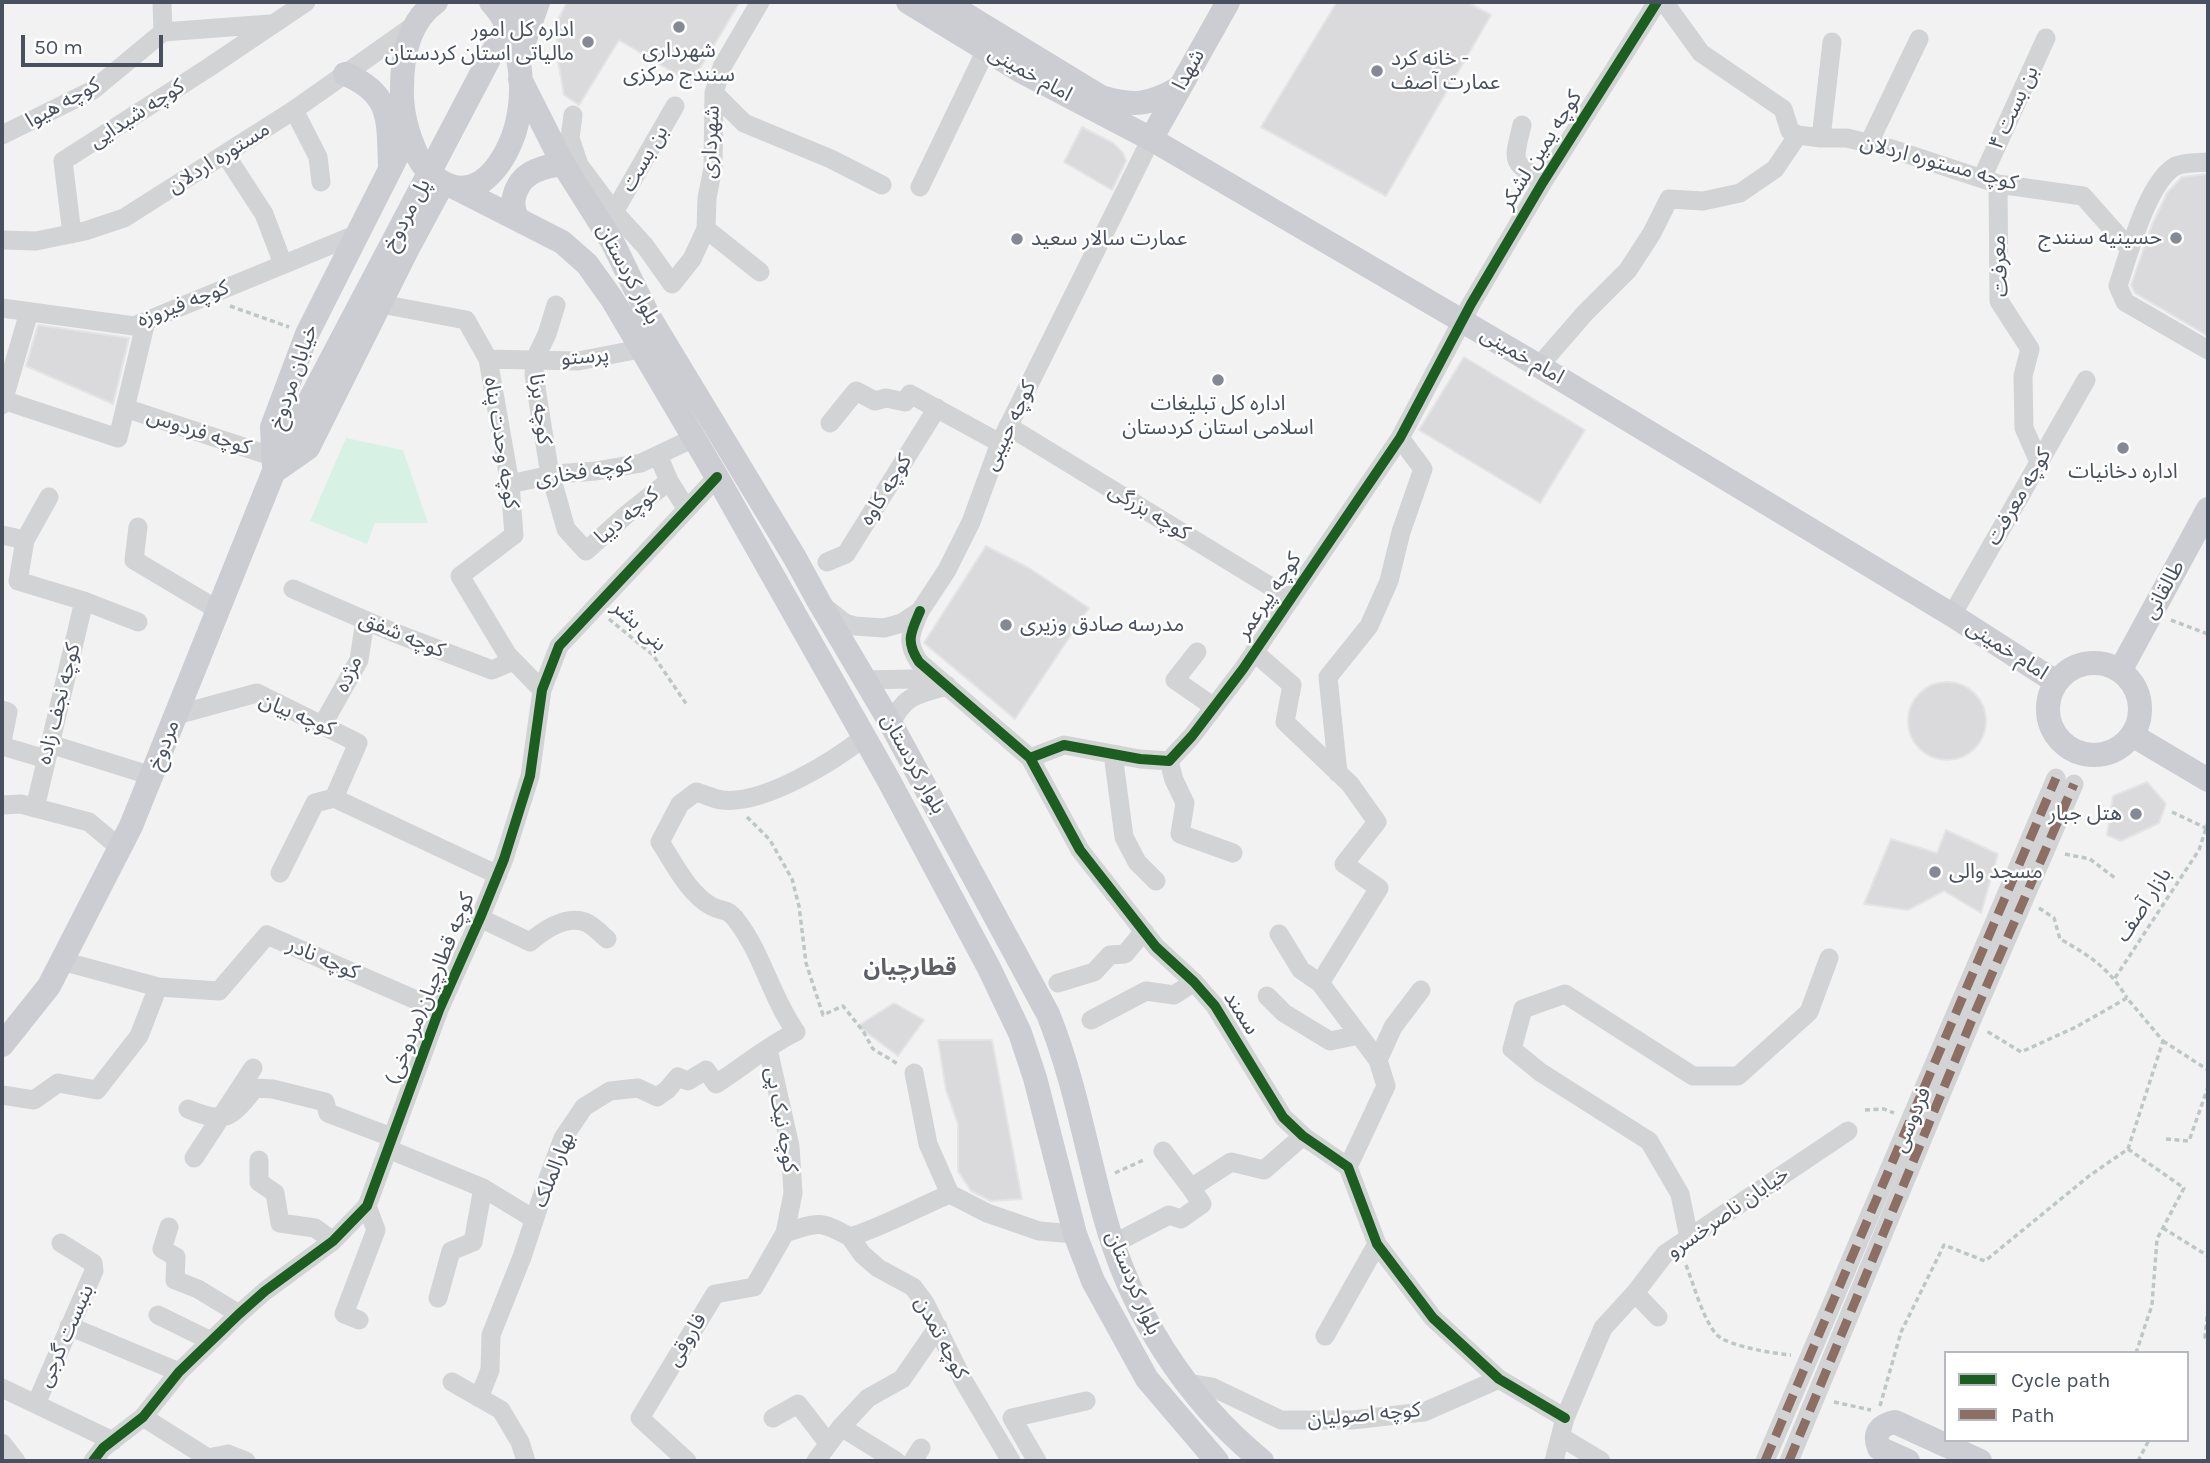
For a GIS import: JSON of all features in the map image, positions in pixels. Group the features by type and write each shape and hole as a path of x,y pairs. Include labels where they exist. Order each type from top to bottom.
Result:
{"main road":[{"path":"416,24 436,2"},
{"path":"491,2 508,26 519,69"},
{"name":"پل مردوخ","path":"295,428 519,2"},
{"path":"449,185 476,184 488,176 502,159 518,118 519,69 538,2"},
{"name":"امام خمینی","path":"908,2 1019,70 1151,139 1539,366 1952,615 2056,682"},
{"name":"امام خمینی","path":"945,2 1101,97 1125,104 1138,104 1162,98 1179,88"},
{"name":"شهدا","path":"1151,139 1228,2"},
{"name":"بلوار کردستان","path":"416,24 404,54 403,117 422,166 431,176 562,242 587,264 612,299 717,477 864,737 989,968 1020,1033 1035,1078 1075,1234 1093,1280 1147,1379 1217,1461"},
{"name":"بلوار کردستان","path":"519,69 563,164 613,243 648,315 795,558 891,724 1048,1014 1066,1065 1105,1217 1122,1266 1161,1348 1205,1408 1233,1438 1262,1461"},
{"path":"345,74 364,82 379,97 386,111 390,168"},
{"name":"خیابان مردوخ","path":"408,134 307,334 272,427 274,464 308,448 408,248 449,185"},
{"path":"518,219 513,211 513,200 524,178 533,171 563,164"},
{"name":"مردوخ","path":"2,1045 49,986 120,848 152,775 274,464 295,428"},
{"name":"طالقانی","path":"2120,671 2208,509"},
{"path":"2101,663 2120,671 2130,680 2137,692 2140,707 2136,728 2124,744 2101,754 2076,752 2065,745 2055,735 2049,723 2047,709 2049,696 2056,682 2067,671 2080,664 2101,663"},
{"path":"2136,728 2208,762"},
{"path":"2136,728 2208,780"},
{"path":"1908,1461 1879,1448 1875,1438 1889,1418 1980,1461"}],"street":[{"path":"162,2 163,32 270,24"},
{"name":"کوچه شیدایی","path":"72,234 64,161 306,2"},
{"name":"شهرداری","path":"614,212 645,246 672,284 692,258 706,229 707,198 713,168 714,93 722,67 760,2"},
{"name":"کوچه یمین لشکر","path":"1461,320 1543,181 1657,2"},
{"path":"1539,366 1585,313 1628,270 1652,233 1669,199 1703,201 1740,193 1775,169 1798,135 1790,131 1783,109 1701,53 1664,2"},
{"name":"مستوره اردلان","path":"2,240 36,241 72,234 124,218 294,110 416,24"},
{"name":"کوچه هیوا","path":"2,135 93,90 163,32"},
{"name":"بن بست ۴","path":"1990,181 2046,38"},
{"path":"1869,144 1919,39"},
{"path":"1821,138 1832,42"},
{"path":"920,187 986,50"},
{"path":"714,93 744,123 831,159 882,185"},
{"name":"بن بست","path":"614,212 675,106"},
{"path":"294,110 318,157 321,182"},
{"path":"573,115 570,138 579,165 614,212"},
{"path":"1522,125 1515,160 1518,166 1543,181"},
{"name":"کوچه مستوره اردلان","path":"1798,135 1847,138 1990,181 2084,196 2130,249"},
{"name":"کوچه حبیبی","path":"819,602 845,623 855,626 893,626 920,611 947,570 971,522 1004,435 1151,139"},
{"path":"225,154 264,214 284,264"},
{"path":"2208,162 2178,165 2164,174 2142,215 2118,286 2125,302 2208,349"},
{"name":"معرفت","path":"1990,181 1999,301 2030,349 2023,376 2024,428 2039,463"},
{"path":"706,229 760,272"},
{"name":"کوچه فیروزه","path":"2,308 134,326 355,235"},
{"name":"کوچه وحدت پناه","path":"381,304 466,320 488,359 510,484 514,535 460,576 513,662 541,690"},
{"name":"کوچه برنا","path":"551,475 534,375 535,359 547,334 556,305"},
{"path":"29,312 3,402 118,438 146,321"},
{"name":"کوچه پیرعمر","path":"1169,761 1192,736 1254,652 1400,438 1461,320"},
{"name":"پرستو","path":"488,359 578,361 640,349"},
{"name":"کوچه معرفت","path":"1952,615 2086,380"},
{"name":"کوچه بزرگی","path":"830,423 856,390 875,401 886,398 905,402 910,394 1004,435 1291,598"},
{"name":"کوچه فردوس","path":"125,408 274,464"},
{"name":"کوچه کاوه","path":"827,562 846,554 937,408"},
{"name":"کوچه فخاری","path":"510,484 551,475 641,463 694,438"},
{"path":"1338,773 1328,677 1369,626 1389,581 1401,532 1423,469 1400,438"},
{"path":"658,455 669,481 686,508"},
{"name":"کوچه دیبا","path":"551,475 566,529 586,551 625,515 669,481"},
{"name":"کوچه قطارچیان(مردوخی)","path":"93,1461 103,1448 142,1417 179,1372 239,1314 265,1291 333,1241 367,1206 439,1010 498,875 530,776 541,690 559,646 717,477"},
{"path":"49,497 25,540 18,581 138,621"},
{"path":"138,527 134,560 218,610"},
{"path":"2,535 25,540"},
{"name":"کوچه شفق","path":"293,589 395,634 492,670 513,662"},
{"name":"کوچه نجف زاده","path":"35,808 84,601"},
{"name":"سمند","path":"920,611 911,633 910,649 919,662 1030,758 1080,850 1156,947 1194,982 1215,1006 1283,1117 1303,1136 1348,1167"},
{"name":"مژده","path":"323,724 359,660 365,620"},
{"path":"1197,652 1175,680 1214,707"},
{"path":"1254,652 1292,685 1285,722 1350,784 1377,822 1344,864 1379,888 1320,983"},
{"path":"864,680 912,679 948,685"},
{"path":"891,724 898,708 910,697 948,685"},
{"name":"کوچه بیان","path":"176,715 257,694 323,724 358,743 334,799"},
{"path":"2,710 8,712 2,744 152,775"},
{"path":"722,800 752,797 810,773 837,758 864,737"},
{"path":"1030,758 1064,745 1169,761 1185,803 1180,834 1233,853"},
{"path":"1113,754 1124,837 1137,862 1156,881"},
{"name":"فردوسی","path":"1765,1461 1912,1120 2065,781 2046,847 1789,1461"},
{"name":"بهارالملک","path":"479,1398 490,1370 491,1335 523,1257 563,1139 583,1107 610,1091 638,1088 657,1097 678,1077 688,1081 706,1070 716,1084 781,1039 796,1032 782,1012 752,942 730,911 711,906 689,887 660,842 680,804 696,792 722,800"},
{"path":"280,873 315,803 334,799 498,875"},
{"path":"2,805 21,804 89,822 120,848"},
{"path":"481,918 530,942 543,930 563,922 585,922 607,939"},
{"path":"1058,983 1094,972 1110,955 1125,954 1143,931"},
{"path":"1279,934 1301,970 1320,983 1378,1060 1386,1086 1348,1167 1377,1244 1433,1318 1499,1379 1601,1461"},
{"name":"کوچه نادر","path":"62,961 159,987 219,991 267,935 439,1010"},
{"path":"1689,1238 1680,1194 1649,1141 1540,1072 1512,1049 1523,1009 1565,994 1693,1076 1738,1076 1809,1013 1829,958"},
{"path":"1091,1020 1146,991 1174,995 1194,982"},
{"path":"2,1096 34,1100 58,1083 97,1090 139,1036 159,987"},
{"path":"1378,1060 1393,1027 1422,990"},
{"path":"1267,996 1284,1013 1330,1041 1359,1035"},
{"name":"کوچه نیک پی","path":"768,1049 790,1146 793,1193 785,1233"},
{"path":"194,1158 253,1068"},
{"path":"914,1073 928,1144 950,1194 987,1213 1040,1231 1075,1234"},
{"path":"188,1109 210,1118 234,1113 255,1088 273,1089 325,1102 328,1113 483,1188 534,1219"},
{"name":"خیابان ناصرخسرو","path":"1554,1461 1563,1428 1603,1328 1665,1254 1848,1131"},
{"path":"1115,1243 1169,1214 1181,1219 1197,1196 1231,1162 1264,1170 1303,1136"},
{"path":"1163,1151 1197,1196"},
{"path":"259,1160 259,1182 275,1193 280,1223 315,1228 333,1241"},
{"path":"438,1298 451,1251 473,1242 483,1188"},
{"path":"785,1233 815,1223 829,1225 850,1237 878,1228 950,1194"},
{"path":"359,1320 344,1314 376,1230 367,1206"},
{"path":"169,1227 162,1249 176,1257 175,1280 198,1289 239,1314"},
{"name":"فاروقی","path":"687,1461 640,1418 715,1294 754,1287 785,1233"},
{"name":"کوچه تمدن","path":"850,1237 862,1254 878,1268 914,1287 1010,1461"},
{"name":"بنبست گرجی","path":"36,1404 94,1271 93,1263 61,1243"},
{"path":"1325,1336 1377,1244"},
{"path":"1635,1293 1658,1317"},
{"path":"158,1315 211,1341"},
{"path":"69,1326 179,1372"},
{"path":"816,1461 841,1427 868,1398 902,1379 938,1327"},
{"name":"کوچه اصولیان","path":"1188,1383 1212,1387 1281,1420 1352,1420 1424,1412 1499,1379"},
{"path":"452,1382 500,1410 520,1442 526,1461"},
{"path":"2,1388 113,1441"},
{"path":"1037,1461 1012,1418 1086,1401"},
{"path":"773,1418 798,1404 828,1443"},
{"path":"142,1417 208,1458 228,1454 246,1461"},
{"path":"841,1427 896,1461"},
{"path":"2,1443 16,1461"}],"path":[{"path":"205,297 307,334"},
{"path":"2171,620 2208,634"},
{"path":"722,800 747,818 770,840 792,878 799,906 806,963 823,1015 843,1006 873,1049 914,1073"},
{"path":"2172,812 2207,828"},
{"path":"2046,847 2090,859 2115,878"},
{"path":"2024,900 2054,918 2060,939 2084,952 2115,978 2127,998 2162,1041 2208,1070"},
{"path":"1971,1022 2021,1052 2076,1027 2127,998"},
{"path":"1889,1418 1879,1404 1901,1332 1944,1245 1984,1261 2089,1176 2128,1149 2162,1041"},
{"path":"2166,1139 2189,1141 2208,1087"},
{"path":"1865,1110 1884,1109 1912,1120"},
{"path":"2128,1149 2184,1188 2157,1239 2152,1305 2137,1351"},
{"path":"1110,1176 1163,1151"},
{"path":"2163,1228 2208,1256"},
{"path":"1685,1265 1710,1326 1720,1338 1765,1353 1809,1357"},
{"path":"2208,1308 2204,1337 2208,1340"},
{"path":"1815,1399 1868,1408 1889,1418"},
{"path":"2137,1461 2148,1442"}],"green space":[{"path":"346,438 403,450 428,523 375,523 367,544 310,521"}],"building":[{"path":"567,2 740,2 691,83 619,40 579,105 564,95 558,61 557,22"},
{"name":"خانه کرد - عمارت آصف","path":"1337,2 1467,2 1491,15 1386,196 1261,127"},
{"path":"1082,127 1113,143 1123,153 1126,161 1112,190 1064,162"},
{"name":"حسینیه سنندج","path":"2208,174 2208,336 2135,293 2131,285 2152,225 2167,193 2182,177"},
{"path":"38,325 129,338 113,404 26,366"},
{"path":"1464,357 1585,430 1540,503 1419,430"},
{"name":"مدرسه صادق وزیری","path":"986,546 1029,568 1089,608 1015,719 924,643"},
{"path":"1947,682 1962,685 1979,699 1986,721 1983,736 1969,753 1947,760 1932,757 1915,743 1908,721 1911,706 1925,689"},
{"name":"هتل جبار","path":"2147,782 2166,804 2159,823 2121,841 2107,835 2113,796"},
{"name":"مسجد والی","path":"1946,830 1998,854 1981,913 1944,891 1908,910 1864,904 1891,839 1937,853"},
{"path":"894,1003 924,1020 898,1056 858,1026"},
{"path":"938,1040 992,1040 1022,1199 991,1201 971,1191 958,1171 958,1124 946,1090"}],"marked path":[{"path":"1765,1461 2056,778"},
{"path":"1789,1461 1971,1022 2074,784"}],"cycle path":[{"path":"1030,758 1064,745 1140,759 1169,761 1192,736 1243,669 1400,438 1471,304 1543,182 1657,2"},
{"name":"بنی بشر","path":"93,1461 103,1448 143,1417 179,1372 239,1314 265,1291 333,1241 367,1206 439,1010 504,859 530,776 542,690 559,646 717,477"},
{"path":"920,611 911,636 912,648 919,662 1030,758 1080,850 1156,947 1194,982 1215,1006 1283,1117 1303,1136 1348,1167 1377,1244 1433,1318 1499,1379 1565,1418"}],"place":[{"name":"شهرداری سنندج مرکزی","path":"679,27"},
{"name":"اداره کل امور مالیاتی استان کردستان","path":"588,42"},
{"name":"خانه کرد - عمارت آصف","path":"1377,71"},
{"name":"حسینیه سنندج","path":"2176,238"},
{"name":"عمارت سالار سعید","path":"1017,239"},
{"name":"اداره کل تبلیغات اسلامی استان کردستان","path":"1218,380"},
{"name":"اداره دخانیات","path":"2123,448"},
{"name":"مدرسه صادق وزیری","path":"1006,625"},
{"name":"هتل جبار","path":"2136,814"},
{"name":"مسجد والی","path":"1935,872"}],"district":[{"name":"قطارچیان","path":"910,968"}]}
